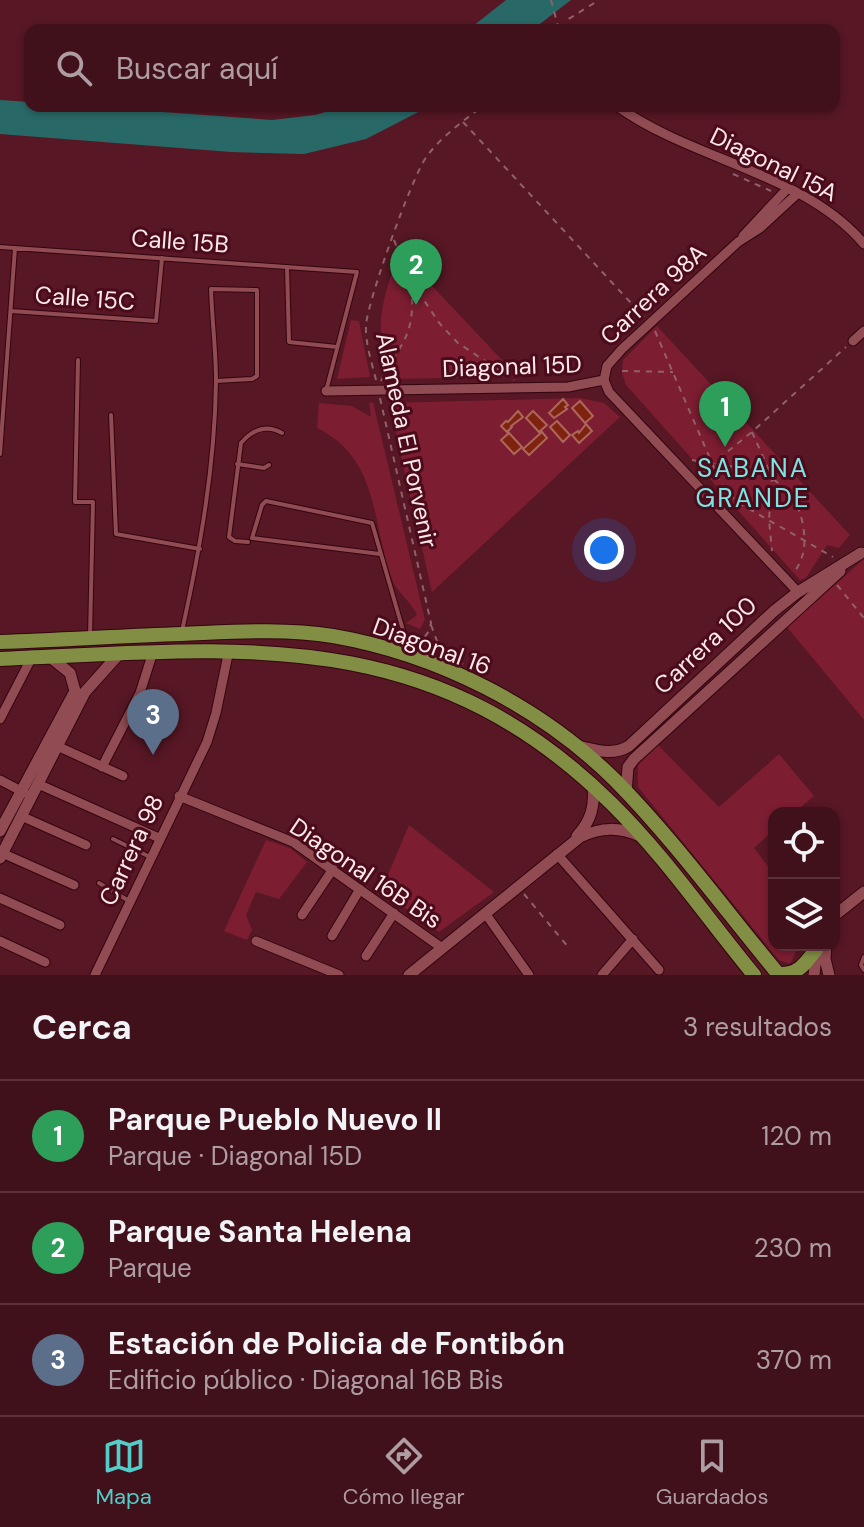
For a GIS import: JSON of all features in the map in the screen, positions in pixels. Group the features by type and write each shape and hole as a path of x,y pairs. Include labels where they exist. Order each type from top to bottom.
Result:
{"main road":[{"name":"Diagonal 16","path":"0,642 250,631 313,634 413,653 485,687 576,746 626,793 690,864 778,975"},
{"name":"Diagonal 16","path":"0,659 229,650 280,652 372,666 435,687 506,722 556,755 593,785 641,836 754,975"},
{"path":"778,975 799,971 816,951"}],"street":[{"name":"Diagonal 15A","path":"627,112 662,134 784,192 797,194 836,216 863,240"},
{"name":"Carrera 98A","path":"604,380 611,360 738,242 784,192"},
{"name":"Carrera 98A","path":"738,242 760,228 797,194"},
{"path":"853,341 864,331"},
{"name":"Diagonal 15D","path":"326,391 568,387 604,380 609,392 798,592"},
{"name":"Carrera 100","path":"576,746 609,752 623,750 752,630 798,592 862,551"},
{"name":"Carrera 100","path":"626,793 628,767 698,699 862,551"},
{"name":"Carrera 98","path":"95,975 207,742 229,650"},
{"path":"102,767 140,693 153,652"},
{"path":"74,885 1,855 21,816 26,794 38,784 91,683 119,654"},
{"path":"0,719 32,657"},
{"path":"0,831 26,794 75,691 70,673 49,657"},
{"path":"689,689 698,699"},
{"path":"57,746 123,776"},
{"path":"0,780 26,794"},
{"path":"38,784 159,838"},
{"path":"409,975 573,841 590,819 593,785"},
{"name":"Diagonal 16B Bis","path":"179,796 293,842 442,948"},
{"path":"21,816 86,845"},
{"path":"573,841 603,829 628,830 641,836"},
{"path":"557,854 659,970"},
{"path":"302,915 333,869"},
{"path":"332,936 360,889"},
{"path":"840,912 864,892"},
{"path":"0,898 60,925"},
{"path":"840,918 852,903"},
{"path":"366,956 394,913"},
{"path":"485,913 529,975"},
{"path":"602,975 633,939"},
{"path":"0,941 45,962"},
{"path":"256,941 339,975"},
{"path":"814,975 819,951"},
{"path":"822,951 829,975"}],"lane":[{"name":"Calle 15B","path":"0,247 357,272 337,347"},
{"path":"0,454 15,248"},
{"name":"Calle 15C","path":"11,311 156,321 162,258"},
{"path":"287,267 289,342 337,347 326,391"},
{"path":"182,634 206,509 216,381 211,289 257,290 257,376 216,381"},
{"path":"78,360 75,502 93,502 90,638"},
{"path":"111,415 116,534 200,549"},
{"path":"248,542 229,537 241,443 260,428 273,428 282,433"},
{"path":"237,464 264,468 269,465"},
{"path":"380,554 252,538 262,505 272,501 372,523 413,653"},
{"path":"113,839 150,857"},
{"path":"99,883 129,901"},
{"path":"864,957 861,965 864,970"}],"path":[{"path":"551,0 557,24"},
{"path":"567,24 567,20 599,0"},
{"name":"Alameda El Porvenir","path":"440,651 368,349 366,326 371,300 425,158 476,112"},
{"path":"463,122 655,329 712,464 728,494 834,558"},
{"path":"726,171 784,192"},
{"path":"393,239 411,281 440,324 458,343 525,387"},
{"path":"378,390 409,332 413,306 411,281"},
{"path":"693,480 752,432 853,341"},
{"path":"622,371 674,372"},
{"path":"752,432 772,477 769,520 771,550 778,558"},
{"path":"692,460 743,466 772,477 786,490 797,509 806,541 803,559 792,575"},
{"path":"832,578 864,618"},
{"path":"413,653 429,631 431,623"},
{"path":"413,653 440,651 457,658 469,671"},
{"path":"521,890 569,948"}],"shaded area":[{"path":"399,253 518,377 388,379 382,344 382,315 387,287"},
{"path":"351,320 359,321 370,377 337,379"},
{"path":"657,326 850,535 839,548 827,545 806,578 800,580 626,385 622,373 623,360"},
{"path":"580,398 604,403 620,417 432,592 389,403"},
{"path":"373,402 425,620 420,629 406,623 417,615 392,579 363,474 337,441 317,428 319,403 352,406 371,417 369,403"},
{"path":"864,559 864,720 787,627"},
{"path":"658,745 719,807 779,754 814,796 801,807 768,807 768,835 754,848 768,866 768,947 638,787 638,765"},
{"path":"409,825 494,892 439,932 381,891"},
{"path":"266,840 290,848 307,862 279,899 256,892 246,915 252,930 247,940 224,931"},
{"path":"772,951 796,951 790,964 779,960"}],"water":[{"path":"506,0 571,0 540,24 476,24"},
{"path":"0,100 24,102 24,112 162,112 272,120 325,112 418,112 366,139 304,154 231,152 0,134"}],"building":[{"path":"563,399 568,405 565,407 567,409 554,418 549,413"},
{"path":"580,401 593,416 585,423 572,408"},
{"path":"518,411 523,417 507,432 501,426"},
{"path":"533,411 547,425 539,432 526,418"},
{"path":"557,421 570,435 563,442 550,427"},
{"path":"586,424 592,431 579,443 572,435 579,433"},
{"path":"542,432 547,438 529,455 523,449"},
{"path":"509,433 522,447 514,454 501,440"}],"place":[{"name":"Parque Santa Helena","path":"416,305"},
{"name":"Parque Pueblo Nuevo II","path":"725,447"},
{"name":"Estación de Policia de Fontibón","path":"153,755"}],"district":[{"name":"SABANA GRANDE","path":"753,483"}]}
